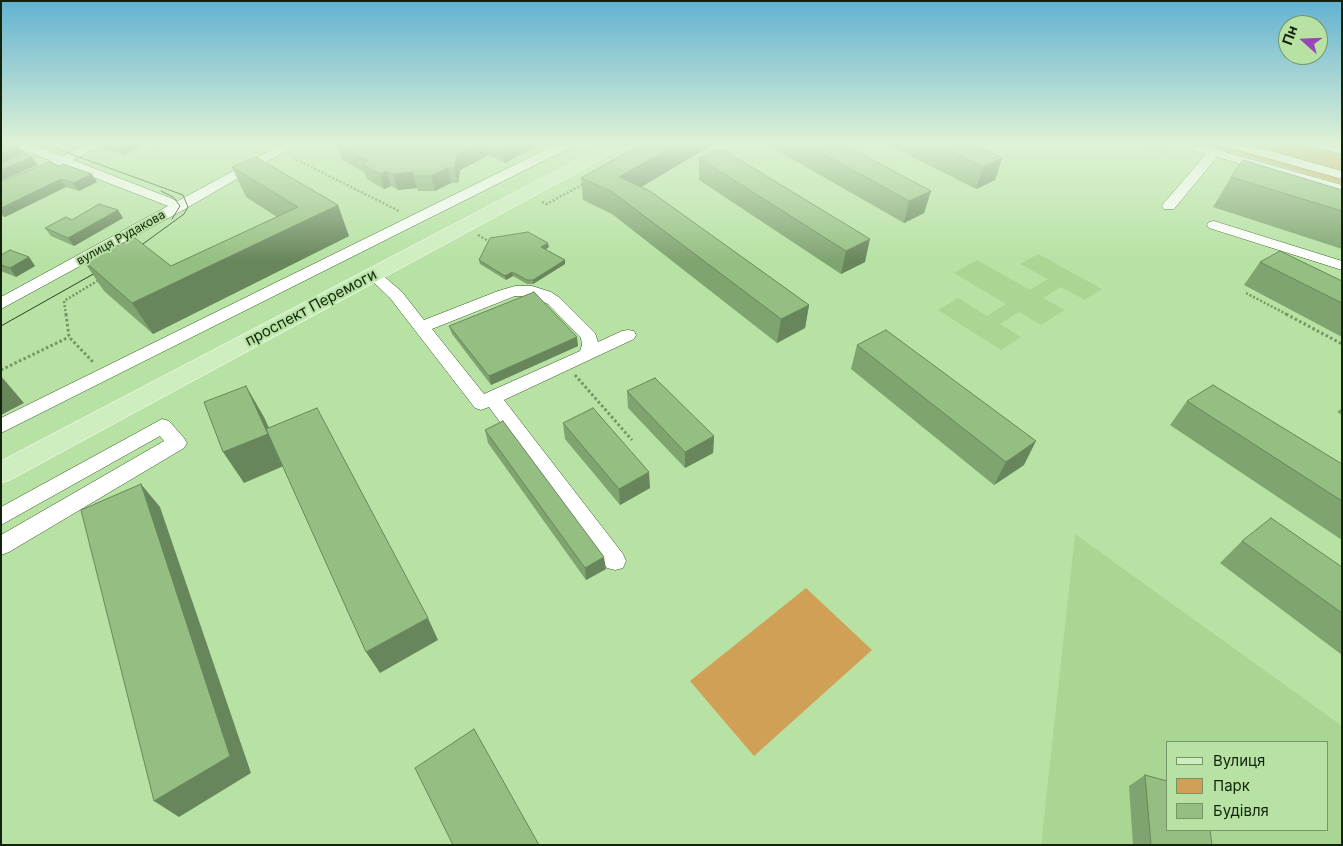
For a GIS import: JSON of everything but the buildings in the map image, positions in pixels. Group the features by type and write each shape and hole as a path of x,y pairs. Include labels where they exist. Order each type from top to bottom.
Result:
{"main road":[{"name":"проспект Перемоги","path":"1,473 547,182"}],"street":[{"path":"120,182 180,206"},
{"name":"вулиця Рудакова","path":"1,304 222,182"},
{"path":"1,426 490,182"},
{"path":"1169,206 1189,182"},
{"path":"1319,182 1342,189"},
{"path":"1214,225 1342,266"},
{"path":"374,275 396,295 481,402 628,335"},
{"path":"422,327 504,294 532,291 545,295 554,301 589,337 590,345 587,354"},
{"path":"492,398 615,561"},
{"path":"1,517 162,426 177,443 1,546"}],"path":[{"path":"342,182 416,219"},
{"path":"477,235 491,242"},
{"path":"105,375 69,337 64,301 106,276"},
{"path":"1246,293 1342,344"},
{"path":"1,370 69,337"},
{"path":"565,364 632,440"}],"shaded area":[{"path":"1038,254 1102,289 1085,300 1061,287 1043,298 1065,310 1041,325 1019,312 1000,324 1021,337 1001,350 938,310 958,298 987,316 1006,304 954,273 977,260 1030,290 1048,279 1020,264"},
{"path":"1075,534 1342,726 1342,845 1041,845"}],"green space":[{"path":"806,588 872,650 754,756 690,681"}],"tram line":[{"path":"132,252 184,214 188,207 183,195 149,182"},
{"path":"161,191 173,197 180,206 172,219"},
{"path":"1,326 104,268"}]}
